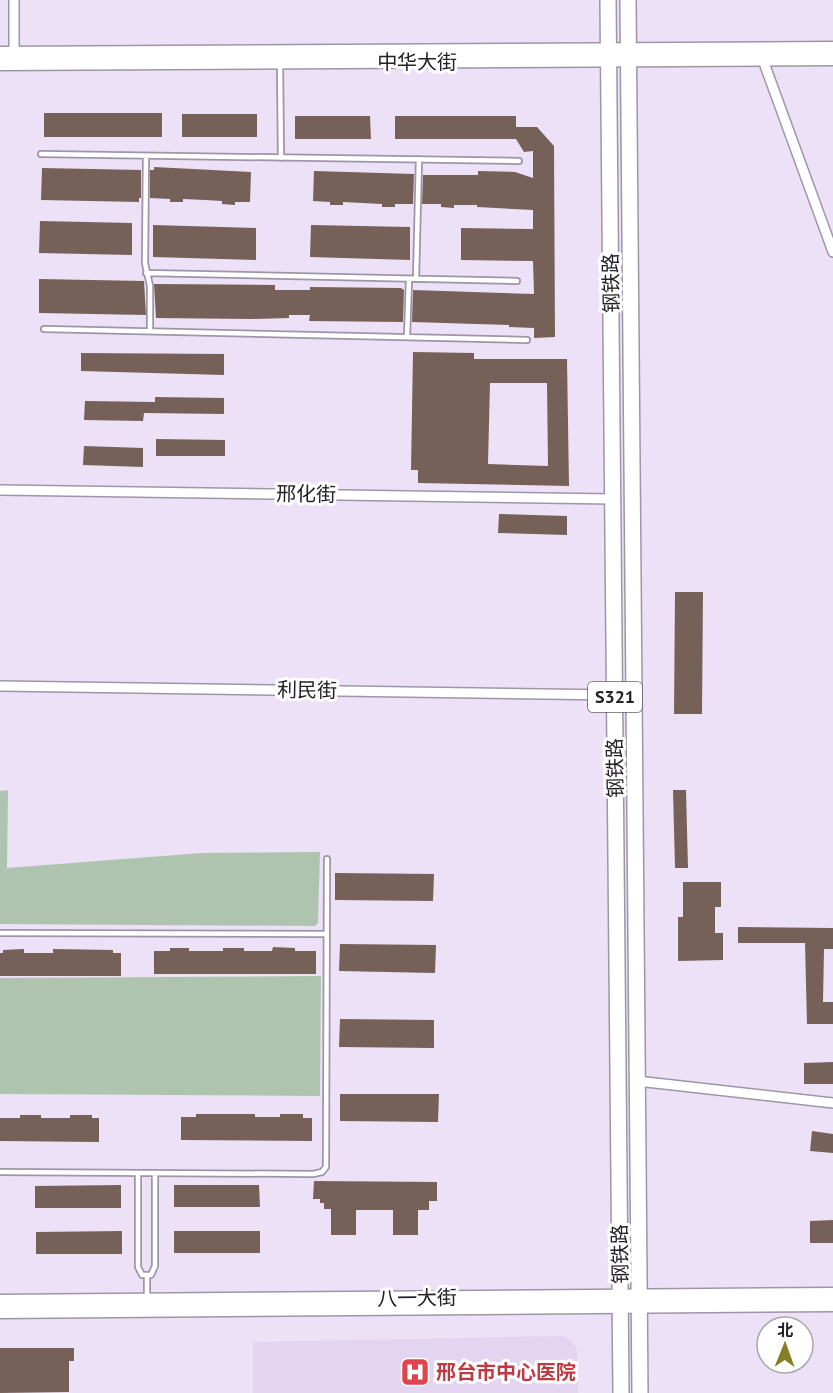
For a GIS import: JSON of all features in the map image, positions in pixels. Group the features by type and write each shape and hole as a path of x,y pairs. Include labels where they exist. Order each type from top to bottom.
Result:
{"main road":[{"name":"钢铁路","path":"608,0 621,1393"},
{"name":"钢铁路","path":"628,0 640,1393"}],"street":[{"path":"14,0 14,52"},
{"name":"中华大街","path":"0,52 628,55 833,48"},
{"name":"中华大街","path":"0,64 280,63 609,55"},
{"name":"中华大街","path":"628,55 763,60 833,59"},
{"path":"763,60 833,252"},
{"name":"邢化街","path":"0,490 613,499"},
{"name":"利民街","path":"0,686 615,694"},
{"path":"637,1080 833,1103"},
{"name":"八一大街","path":"0,1312 620,1302 833,1294"},
{"name":"八一大街","path":"0,1301 620,1302"},
{"name":"八一大街","path":"639,1301 833,1305"}],"lane":[{"path":"280,63 280,158"},
{"path":"41,154 519,161"},
{"path":"146,156 146,273 150,286 150,331"},
{"path":"416,279 419,159"},
{"path":"146,273 517,281"},
{"path":"407,337 410,279"},
{"path":"44,329 527,340"},
{"path":"0,1172 313,1174 322,1172 326,1167 327,859"},
{"path":"0,933 326,934"},
{"path":"138,1173 138,1268 142,1275 151,1275 155,1266 155,1173"},
{"path":"147,1275 147,1300"}],"shaded area":[{"name":"邢台市中心医院","path":"564,1336 573,1343 577,1350 578,1393 253,1393 253,1342"}],"green space":[{"path":"8,790 7,868 202,853 320,852 318,923 315,926 0,924 0,791"},
{"path":"321,976 320,1096 0,1094 0,978"}],"building":[{"path":"44,113 162,113 162,137 44,137"},
{"path":"182,114 257,114 257,137 182,137"},
{"path":"295,116 370,116 371,139 295,139"},
{"path":"395,116 516,116 516,127 537,127 554,146 555,337 534,338 534,328 509,327 509,325 412,322 413,290 534,294 533,261 461,260 461,228 533,229 533,210 477,207 477,205 454,205 454,208 441,207 441,204 422,204 423,175 478,175 478,171 515,172 533,178 533,151 524,152 516,139 395,139"},
{"path":"154,167 251,172 250,202 235,202 235,205 222,204 222,201 183,199 183,202 170,202 170,199 150,198 150,170 154,170"},
{"path":"42,168 141,170 141,198 139,202 41,200"},
{"path":"314,171 414,174 413,204 382,207 382,204 343,202 343,205 330,205 330,202 313,201"},
{"path":"40,221 132,223 132,255 39,253"},
{"path":"153,225 256,228 256,260 153,257"},
{"path":"311,225 410,227 410,260 310,257"},
{"path":"39,279 144,281 146,315 39,313"},
{"path":"154,284 275,285 275,290 310,290 310,287 401,288 404,290 403,322 309,321 310,315 251,319 156,318"},
{"path":"413,352 474,353 474,359 567,359 569,486 418,483 418,470 411,470","holes":["490,383 547,383 548,466 488,464"]},
{"path":"81,353 224,354 224,375 81,371"},
{"path":"155,397 224,398 224,414 144,413 143,421 84,420 85,401 155,402"},
{"path":"156,439 225,440 225,456 156,456"},
{"path":"84,446 143,448 143,467 83,465"},
{"path":"499,514 567,516 567,535 498,533"},
{"path":"675,592 703,592 702,714 674,714"},
{"path":"673,790 686,790 688,868 675,868"},
{"path":"335,873 434,874 433,901 335,900"},
{"path":"683,882 721,882 721,907 715,907 715,933 723,933 723,960 678,961 678,917 683,917"},
{"path":"738,927 833,928 833,949 824,949 823,1002 833,1002 833,1024 807,1024 805,943 738,943"},
{"path":"340,944 436,945 435,973 339,971"},
{"path":"273,947 295,948 295,951 316,951 316,974 154,974 154,951 170,951 170,948 189,948 189,951 223,951 223,948 244,948 244,951 272,951"},
{"path":"24,949 24,953 53,953 53,949 113,950 113,953 121,953 121,976 0,976 0,953 3,953 3,950"},
{"path":"340,1019 434,1020 434,1048 339,1047"},
{"path":"833,1062 833,1084 804,1084 804,1063"},
{"path":"340,1094 439,1094 438,1122 340,1121"},
{"path":"196,1114 255,1114 255,1117 280,1117 280,1114 303,1114 303,1118 312,1118 312,1141 181,1140 181,1117 196,1117"},
{"path":"20,1115 70,1118 70,1115 92,1115 92,1118 99,1118 99,1142 0,1141 0,1118 20,1118"},
{"path":"812,1131 833,1134 833,1153 810,1151"},
{"path":"314,1181 437,1182 437,1201 429,1201 429,1210 418,1210 418,1235 393,1235 393,1210 356,1210 356,1235 331,1235 331,1209 324,1209 324,1203 320,1203 320,1199 313,1199"},
{"path":"121,1185 121,1208 35,1208 35,1186"},
{"path":"174,1185 259,1185 260,1207 174,1207"},
{"path":"833,1220 833,1243 810,1243 810,1221"},
{"path":"122,1231 122,1254 36,1254 36,1232"},
{"path":"174,1231 260,1231 260,1253 174,1253"},
{"path":"0,1348 74,1348 74,1361 69,1361 69,1392 0,1393"}],"place":[{"name":"邢台市中心医院","path":"415,1372"}]}
